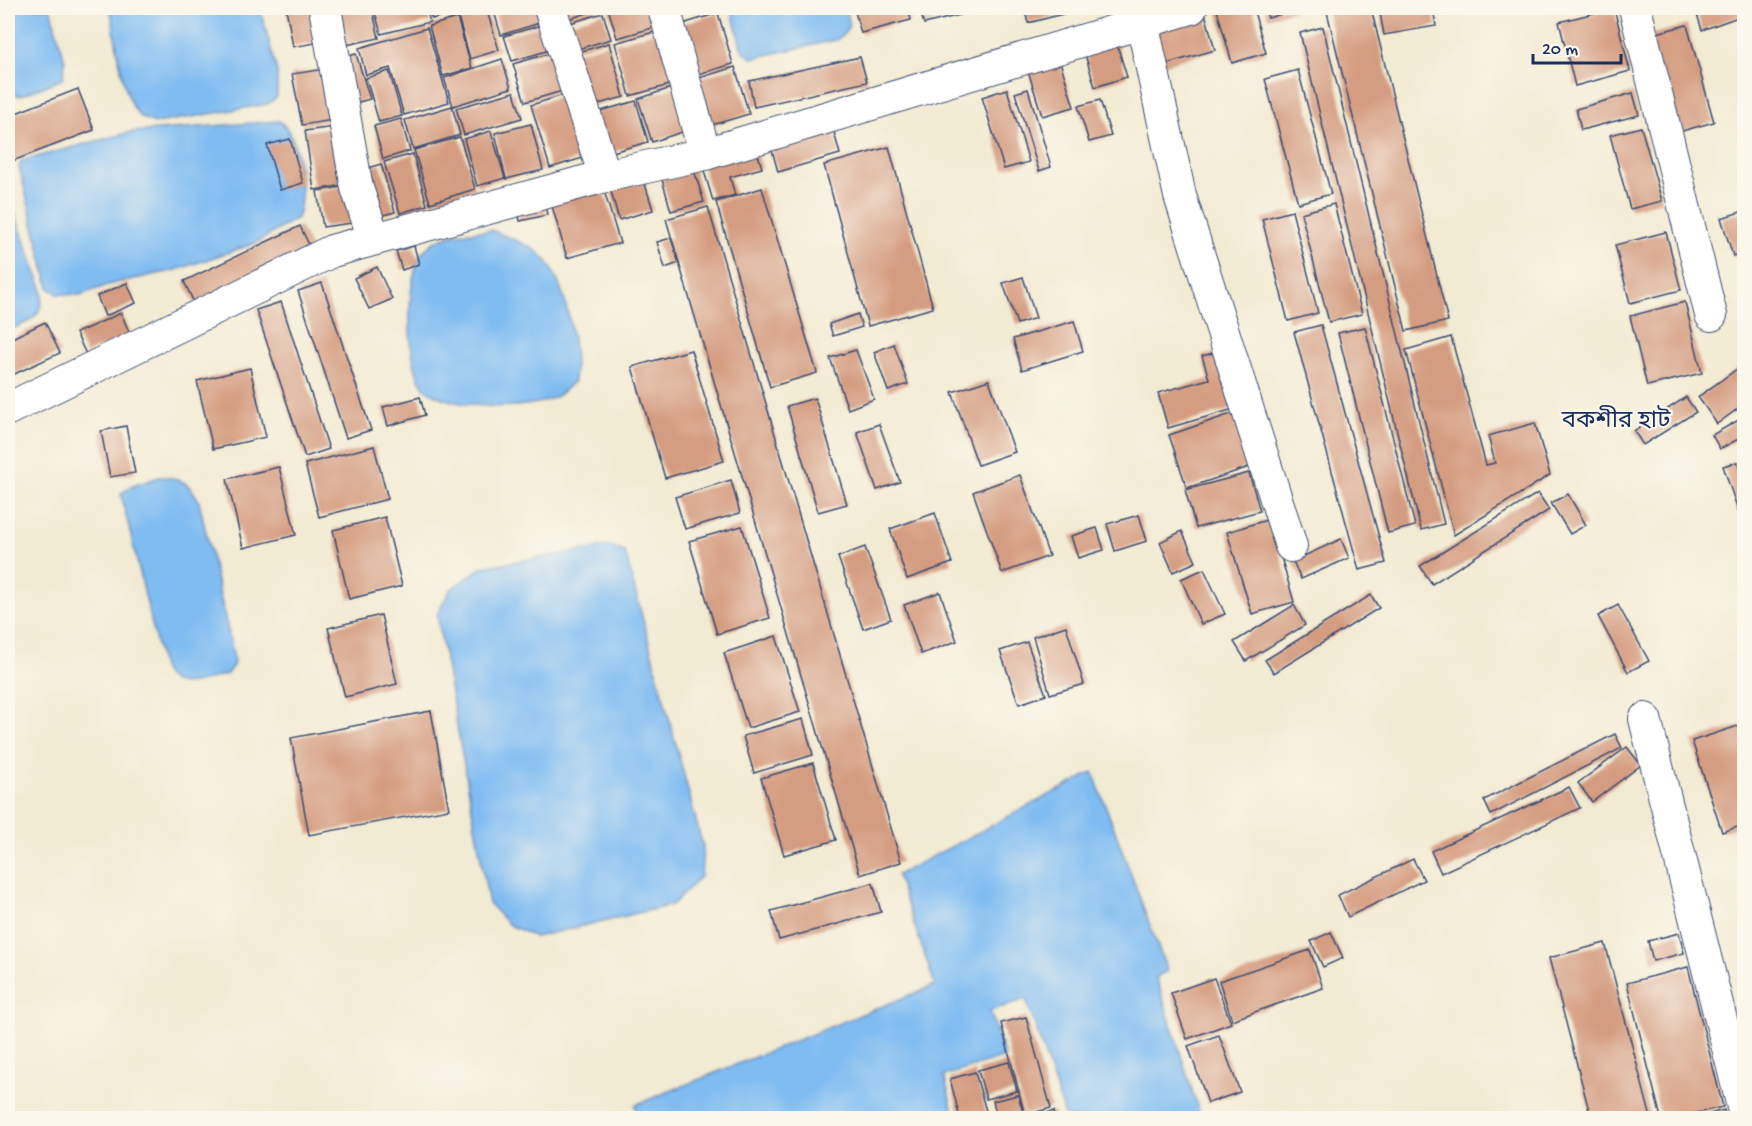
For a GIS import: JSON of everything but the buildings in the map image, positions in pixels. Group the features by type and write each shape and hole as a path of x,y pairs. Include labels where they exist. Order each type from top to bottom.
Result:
{"street":[{"path":"324,8 357,188 374,239"},
{"path":"550,8 605,176"},
{"path":"664,8 705,154"},
{"path":"8,409 332,251 605,176 705,154 1191,8"},
{"path":"1635,8 1711,315"},
{"path":"1142,22 1180,196 1291,546"},
{"path":"1645,719 1744,1111"}],"water":[{"path":"8,8 50,8 65,61 63,79 20,96 8,92"},
{"path":"110,8 260,8 277,71 277,97 268,104 156,123 145,119 133,106 123,80"},
{"path":"731,8 846,8 849,18 847,30 836,40 752,58 742,50"},
{"path":"279,121 292,138 299,166 301,196 297,218 256,243 176,270 111,284 80,295 58,294 49,288 19,166 21,161 131,132"},
{"path":"8,195 42,288 42,298 41,306 35,317 8,331"},
{"path":"491,230 541,255 550,266 563,297 572,333 574,381 557,396 545,401 529,405 490,406 451,401 425,388 418,377 411,342 410,321 410,300 417,264 429,245 445,237"},
{"path":"159,477 184,482 199,501 233,653 234,664 227,674 201,682 183,684 175,682 163,671 121,494 130,487"},
{"path":"610,546 625,552 703,847 701,876 672,905 535,937 509,925 489,904 437,615 450,590 482,567"},
{"path":"1093,772 1167,971 1156,977 1201,1118 1066,1118 1026,999 990,1011 1005,1057 944,1076 955,1118 639,1118 635,1105 935,985 897,875"}],"district":[{"name":"বকশীর হাট","path":"1616,419"}]}
